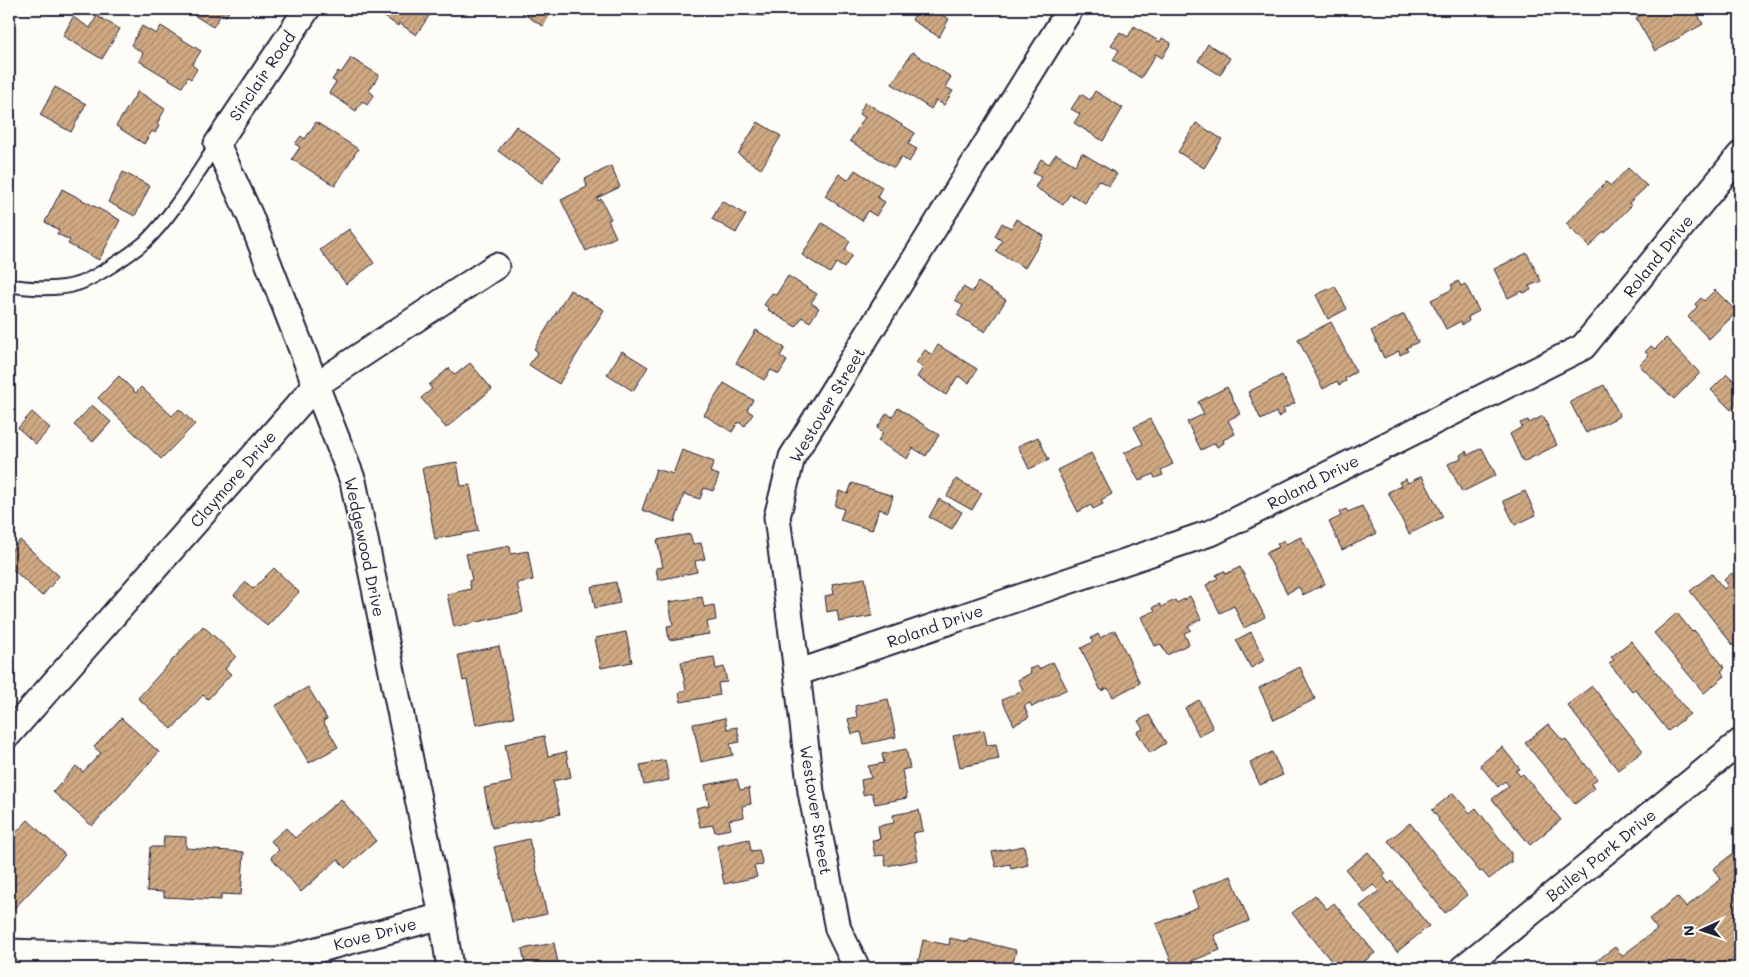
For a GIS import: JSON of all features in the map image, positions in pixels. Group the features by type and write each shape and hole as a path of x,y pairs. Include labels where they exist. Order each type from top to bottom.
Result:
{"street":[{"name":"Sinclair Road","path":"217,144 307,9"},
{"name":"Westover Street","path":"857,968 838,929 810,792 798,673 777,518 792,457 1070,9"},
{"name":"Wedgewood Drive","path":"217,144 250,216 353,481 442,916 450,968"},
{"name":"Roland Drive","path":"798,673 1213,532 1583,347 1740,155"},
{"name":"Claymore Drive","path":"9,734 316,385 496,266"},
{"name":"Bailey Park Drive","path":"1463,968 1740,742"},
{"name":"Kove Drive","path":"9,952 276,961 442,916"}],"lane":[{"path":"9,286 48,288 77,284 110,267 145,242 172,210 217,144"}],"building":[{"path":"184,9 230,9 226,16 222,13 213,27"},
{"path":"378,9 425,9 431,13 416,35 399,23 398,26 376,11"},
{"path":"524,9 553,9 543,26 522,13"},
{"path":"753,9 767,9 766,16 752,15"},
{"path":"918,9 931,9 949,19 939,37 912,20"},
{"path":"1652,9 1695,9 1703,24 1655,51 1636,18"},
{"path":"97,16 120,29 102,59 63,36 73,17 90,28"},
{"path":"142,26 156,34 161,26 201,51 192,65 197,69 191,79 188,77 182,87 139,61 143,53 131,45"},
{"path":"1134,26 1160,42 1162,38 1171,43 1162,58 1156,54 1141,78 1113,60 1119,50 1111,45 1120,32 1128,37"},
{"path":"1208,44 1230,58 1220,75 1198,61"},
{"path":"912,52 951,77 945,87 953,91 944,105 936,100 931,109 892,84"},
{"path":"351,58 379,75 369,91 374,95 367,105 362,101 356,111 329,93 336,82 332,80 338,71 341,73"},
{"path":"55,87 86,104 71,132 40,115"},
{"path":"138,91 165,109 157,124 159,126 155,133 152,131 144,144 116,126"},
{"path":"1095,91 1123,108 1103,141 1074,123 1080,114 1071,109 1081,94 1090,100"},
{"path":"865,102 915,133 908,144 917,149 909,162 901,157 894,168 850,141 865,117 859,114"},
{"path":"316,122 358,149 335,186 292,159 300,147 295,144 301,136 305,139"},
{"path":"758,122 781,136 761,169 738,154"},
{"path":"1196,123 1222,139 1204,168 1178,152"},
{"path":"516,126 560,158 542,183 498,151"},
{"path":"1082,153 1117,174 1109,186 1098,180 1085,203 1070,194 1063,205 1035,187 1041,177 1033,173 1041,159 1049,164 1056,154 1075,165"},
{"path":"611,166 620,187 597,198 598,201 601,199 611,219 608,220 616,237 586,251 561,200 587,187 585,179"},
{"path":"1628,168 1647,186 1629,203 1631,206 1589,247 1566,224 1606,182 1611,186"},
{"path":"855,170 882,187 877,197 885,202 876,216 868,211 862,221 825,196 839,174 848,180"},
{"path":"123,172 150,186 135,216 108,202"},
{"path":"9,178 15,178 14,217 9,216"},
{"path":"62,189 120,220 99,260 68,244 70,240 57,234 59,230 45,222"},
{"path":"722,201 746,215 736,233 712,219"},
{"path":"1016,219 1044,236 1025,268 996,251 1002,241 995,236 1002,223 1011,228"},
{"path":"822,223 850,241 845,250 852,255 844,268 836,263 830,273 802,255"},
{"path":"349,229 374,263 346,284 320,250"},
{"path":"1527,253 1541,281 1529,286 1531,290 1523,293 1522,291 1508,298 1494,269"},
{"path":"788,276 817,294 811,303 819,308 810,322 802,317 796,327 768,310 769,308 764,305 772,293 776,295"},
{"path":"1458,281 1461,286 1465,284 1479,311 1468,317 1469,321 1462,325 1461,321 1446,329 1431,300 1453,289 1451,285"},
{"path":"978,282 1006,300 985,332 957,315 963,306 955,300 963,287 972,292"},
{"path":"1335,286 1347,309 1328,319 1316,295"},
{"path":"570,290 604,310 559,384 529,365 538,352 534,349"},
{"path":"1715,290 1737,312 1709,339 1688,317 1697,307 1695,304 1701,298 1704,301"},
{"path":"1404,314 1418,342 1406,348 1408,351 1400,355 1399,351 1384,358 1371,331"},
{"path":"1331,322 1356,372 1345,378 1346,381 1339,385 1337,381 1323,389 1298,339"},
{"path":"756,330 785,348 780,356 787,361 779,374 771,370 764,380 736,363"},
{"path":"1666,338 1700,373 1674,399 1639,365 1649,355 1645,352 1651,346 1655,349"},
{"path":"938,345 977,369 969,383 958,376 946,395 917,377 923,368 916,363 925,350 932,355"},
{"path":"622,351 648,367 633,391 607,374"},
{"path":"470,363 492,389 446,428 421,398 432,389 429,385 449,368 455,375"},
{"path":"1727,374 1740,387 1740,400 1731,410 1711,390"},
{"path":"1282,375 1295,403 1283,409 1285,413 1278,417 1276,412 1261,420 1248,392"},
{"path":"119,376 136,393 141,387 172,416 179,409 195,424 161,459 98,398"},
{"path":"724,383 753,400 747,410 753,414 745,426 738,422 732,432 704,415"},
{"path":"1604,385 1620,416 1586,433 1570,402"},
{"path":"1227,387 1240,414 1228,420 1235,434 1223,440 1224,443 1217,447 1215,443 1201,450 1187,422 1204,414 1198,402"},
{"path":"92,405 111,422 93,442 74,425"},
{"path":"898,408 939,435 926,456 913,448 907,459 878,441 883,432 877,428 887,413 892,417"},
{"path":"32,412 50,428 36,444 18,428"},
{"path":"1543,416 1557,445 1523,462 1510,434 1522,427 1520,423 1528,420 1529,423"},
{"path":"1150,419 1173,464 1161,470 1163,475 1155,478 1153,474 1139,481 1124,453 1143,444 1134,427"},
{"path":"1038,437 1049,460 1029,469 1018,446"},
{"path":"1482,448 1496,475 1462,492 1448,464 1461,458 1460,455 1466,451 1468,455"},
{"path":"682,450 714,462 710,472 719,475 713,491 704,488 700,499 684,494 675,522 642,510 656,469 673,474"},
{"path":"1091,453 1112,494 1101,500 1103,504 1093,509 1091,505 1078,512 1057,470"},
{"path":"457,462 461,486 470,485 478,531 435,539 422,468"},
{"path":"1422,476 1443,517 1409,534 1388,492 1401,486 1399,482 1406,479 1408,483"},
{"path":"956,479 982,493 972,510 947,496"},
{"path":"852,483 893,496 888,512 879,509 872,530 840,520 844,509 835,506 839,491 848,494"},
{"path":"1525,491 1536,515 1515,525 1503,501"},
{"path":"939,499 962,512 952,529 929,517"},
{"path":"1362,506 1376,534 1342,550 1329,522 1341,516 1339,512 1346,509 1348,512"},
{"path":"690,534 693,544 701,543 705,559 695,561 697,572 658,580 656,568 663,567 657,540"},
{"path":"1301,537 1325,584 1303,595 1299,587 1287,593 1266,553 1279,547 1277,544 1284,540 1286,544"},
{"path":"20,540 59,576 42,596 9,566 9,553"},
{"path":"510,546 511,554 528,551 533,580 517,583 523,612 454,627 447,594 471,589 469,581 472,580 466,554"},
{"path":"1240,567 1265,617 1244,628 1234,606 1220,613 1206,585 1218,578 1216,575 1224,571 1226,574"},
{"path":"274,568 299,592 267,626 234,595 246,582 253,589"},
{"path":"1732,573 1740,584 1735,590 1738,594 1740,592 1740,654 1690,591 1712,574 1724,589 1728,585 1724,580"},
{"path":"865,578 872,616 839,622 837,610 827,612 825,596 834,594 832,584"},
{"path":"616,582 620,603 595,608 591,587"},
{"path":"1190,596 1201,619 1188,626 1191,630 1184,633 1189,644 1167,655 1161,644 1155,646 1141,617 1155,611 1153,607 1160,604 1161,607 1175,600 1177,603"},
{"path":"702,597 704,607 714,605 716,620 707,622 709,634 669,640 667,626 673,625 669,602"},
{"path":"1677,613 1692,632 1694,630 1725,668 1721,671 1725,676 1704,693 1654,633"},
{"path":"203,626 236,656 225,669 231,674 208,699 203,695 172,729 138,698"},
{"path":"1115,630 1140,683 1113,697 1108,688 1101,691 1081,648 1093,642 1091,638 1098,634 1100,638"},
{"path":"626,632 632,662 601,668 595,638"},
{"path":"1251,632 1265,660 1251,668 1236,640"},
{"path":"1631,641 1690,714 1668,731 1635,689 1632,691 1609,663 1614,660 1611,657"},
{"path":"499,646 514,717 476,725 467,680 463,681 458,655"},
{"path":"714,657 716,669 724,667 727,682 718,683 720,695 681,702 679,692 686,690 681,662"},
{"path":"1053,662 1067,689 1032,707 1030,703 1024,706 1029,717 1014,725 1002,700 1023,690 1018,680 1031,673 1029,669 1037,666 1039,669"},
{"path":"1300,667 1315,699 1274,720 1259,688"},
{"path":"1592,686 1643,751 1618,770 1567,705"},
{"path":"308,687 327,719 323,721 338,747 309,763 275,706"},
{"path":"888,699 896,737 864,744 861,732 852,734 848,719 857,717 855,706"},
{"path":"1199,700 1213,728 1199,736 1185,708"},
{"path":"1149,715 1166,743 1150,753 1137,732 1143,729 1138,721"},
{"path":"121,718 159,752 92,826 53,792 76,766 83,772 101,753 94,747"},
{"path":"725,718 727,729 737,727 740,742 730,744 733,755 701,762 693,724"},
{"path":"1548,724 1563,741 1565,739 1597,779 1591,784 1595,788 1575,804 1525,743"},
{"path":"984,730 987,745 996,744 999,759 960,767 953,736"},
{"path":"544,736 548,756 566,752 571,777 553,781 560,814 492,828 484,788 512,782 505,744"},
{"path":"1502,747 1520,769 1516,771 1520,776 1523,774 1561,820 1530,845 1492,799 1509,786 1505,781 1498,787 1480,765"},
{"path":"906,749 910,768 902,770 907,798 875,804 872,793 863,795 861,780 871,778 868,766 884,763 882,754"},
{"path":"1272,752 1283,775 1260,785 1250,763"},
{"path":"665,760 669,780 644,785 640,765"},
{"path":"737,779 740,790 749,788 751,804 742,806 744,817 729,820 731,829 715,832 713,825 700,827 696,808 709,805 705,785"},
{"path":"1453,793 1470,813 1476,808 1511,853 1511,862 1489,879 1482,871 1480,872 1432,810"},
{"path":"341,799 376,841 345,868 338,859 301,892 271,857 279,850 271,841 286,828 295,838"},
{"path":"919,810 923,831 913,833 918,860 886,866 884,855 875,856 872,840 880,839 878,826 894,823 893,815"},
{"path":"28,820 65,855 9,914 9,840"},
{"path":"1410,823 1467,895 1445,913 1388,841"},
{"path":"164,836 186,837 186,848 244,852 241,895 221,894 221,900 164,897 164,892 147,891 150,847 163,847"},
{"path":"529,839 547,914 512,922 494,847"},
{"path":"749,839 751,851 759,850 763,865 754,866 757,877 724,884 717,846"},
{"path":"1024,846 1028,865 1011,869 1010,864 996,867 992,852"},
{"path":"1740,848 1740,953 1728,963 1733,968 1587,968 1615,947 1622,956 1657,929 1649,919 1677,897 1686,907 1721,879 1713,869"},
{"path":"1368,852 1386,874 1383,876 1389,884 1392,881 1429,926 1397,952 1360,906 1379,891 1373,885 1364,892 1346,870"},
{"path":"1231,876 1249,921 1214,935 1220,950 1174,968 1156,924 1198,907 1192,891"},
{"path":"1315,895 1327,909 1334,903 1375,953 1355,968 1337,968 1292,913"},
{"path":"950,938 968,942 969,939 1016,950 1012,968 917,968 923,940 949,945"},
{"path":"554,943 559,968 526,968 522,949"}]}
